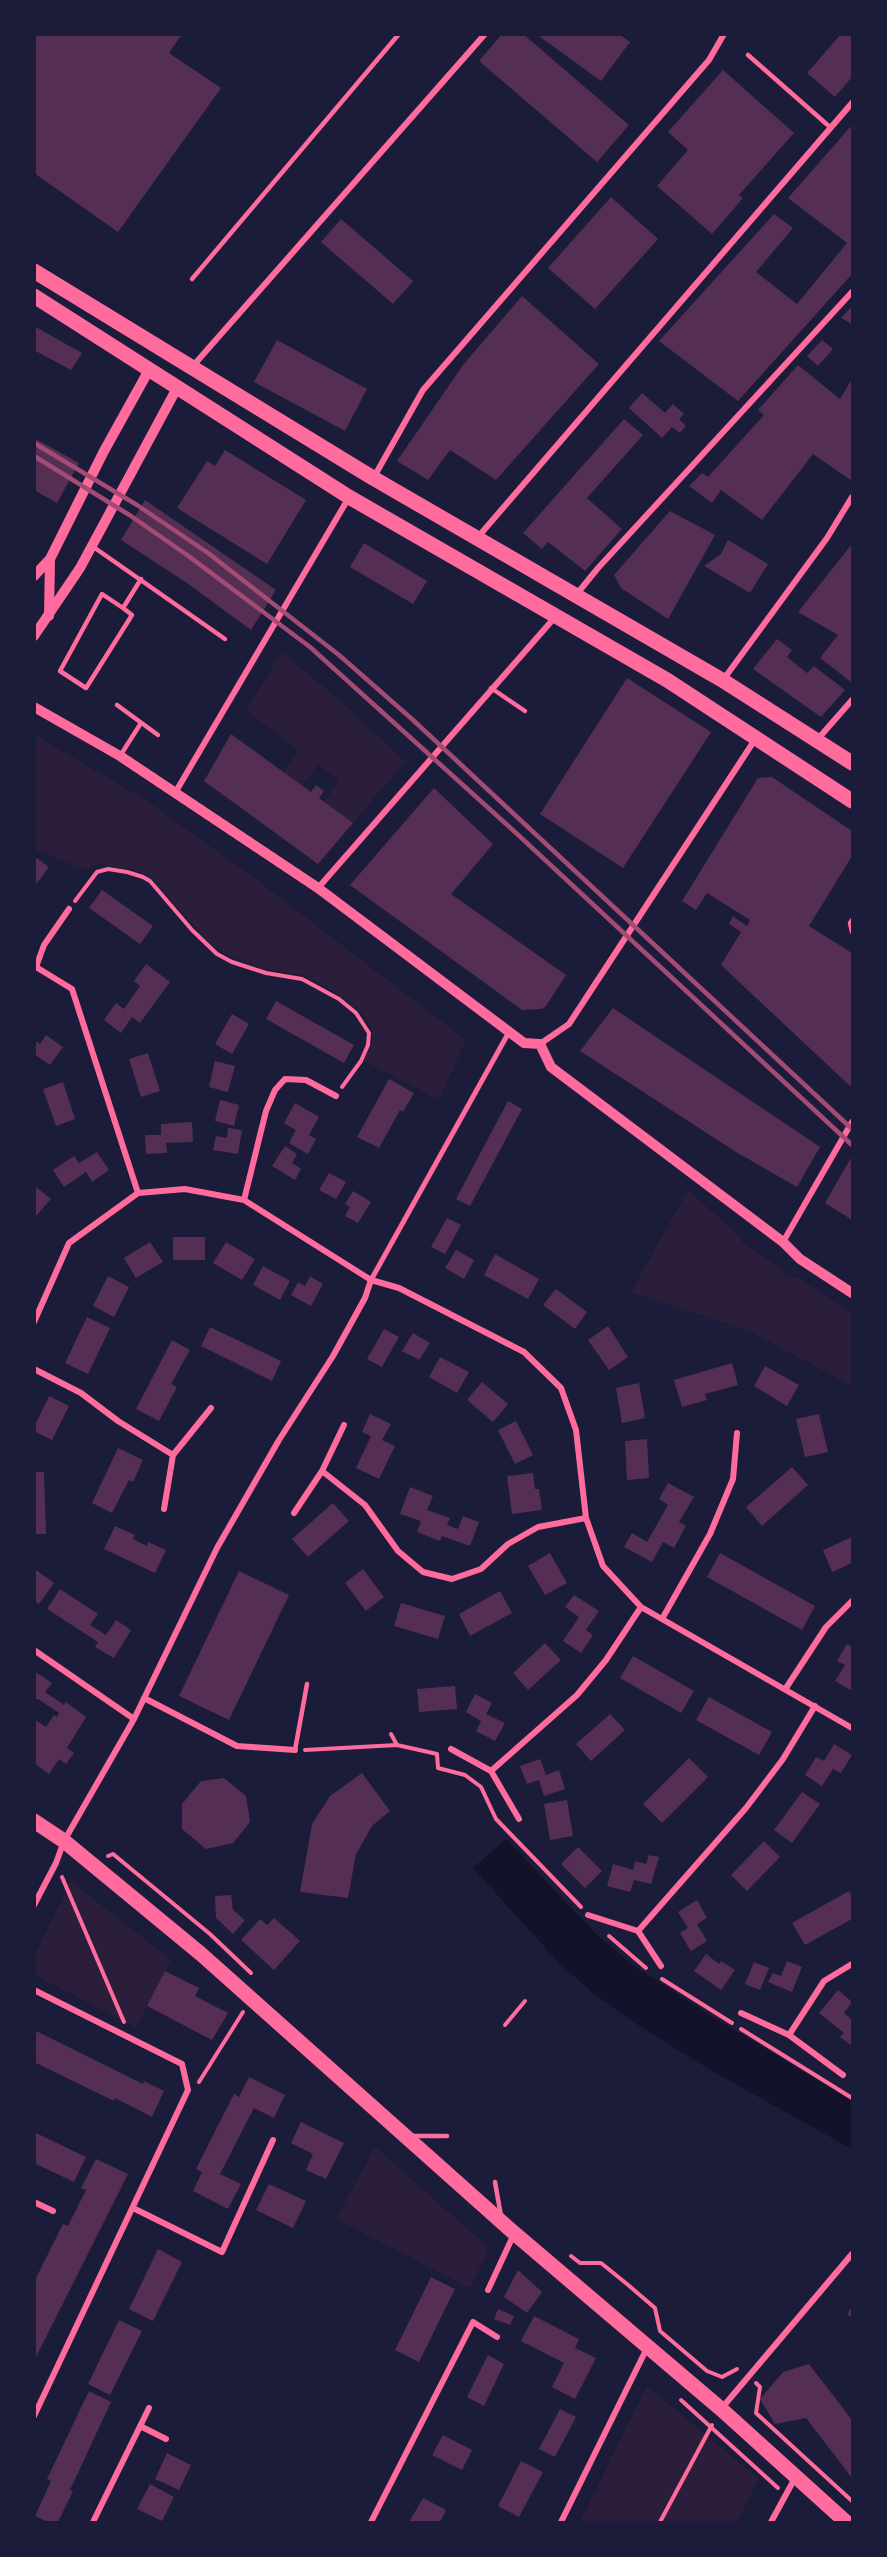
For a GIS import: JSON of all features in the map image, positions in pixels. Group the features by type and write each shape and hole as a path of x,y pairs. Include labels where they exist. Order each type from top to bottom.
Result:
{"main road":[{"path":"34,271 373,478 722,681 852,763"},
{"path":"34,296 350,497 667,680 852,801"},
{"path":"816,741 852,773"},
{"path":"34,1821 64,1841 201,1954 514,2233 721,2409 846,2523"}],"street":[{"path":"192,367 485,34"},
{"path":"373,478 423,390 709,60 724,34"},
{"path":"477,539 852,104"},
{"path":"576,596 598,568 852,292"},
{"path":"34,576 50,559 104,451 149,370"},
{"path":"34,636 49,617 92,546 177,388"},
{"path":"175,793 350,497"},
{"path":"722,681 828,538 852,497"},
{"path":"49,617 50,559"},
{"path":"318,888 556,616"},
{"path":"816,741 852,700"},
{"path":"34,707 120,756 318,888 524,1042 540,1044 569,1024 756,738"},
{"path":"69,909 44,945 35,968 72,989 138,1193"},
{"path":"34,1905 56,1863 64,1841 134,1719 217,1548 279,1440 333,1356 365,1298 371,1280 510,1031"},
{"path":"540,1044 551,1067 783,1242 800,1259 852,1293"},
{"path":"244,1200 266,1111 274,1090 285,1079 306,1080 336,1096"},
{"path":"783,1242 852,1122"},
{"path":"35,1320 69,1243 138,1193 186,1189 244,1200 371,1280 399,1288 524,1352 561,1388 576,1430 586,1518 603,1566 640,1607 786,1688 852,1728"},
{"path":"34,1369 81,1393 118,1421 172,1455"},
{"path":"164,1509 172,1455 211,1408"},
{"path":"294,1513 322,1471 344,1425"},
{"path":"662,1619 710,1534 733,1479 737,1433"},
{"path":"322,1471 365,1505 398,1551 423,1572 452,1580 481,1569 508,1544 538,1527 586,1518"},
{"path":"786,1688 826,1628 852,1601"},
{"path":"491,1771 577,1695 606,1660 640,1607"},
{"path":"34,1650 134,1719"},
{"path":"144,1698 237,1746 296,1750"},
{"path":"638,1931 746,1809 783,1759 815,1706"},
{"path":"452,1749 491,1771 519,1819"},
{"path":"588,1915 638,1931 661,1966"},
{"path":"789,2035 824,1981 852,1964"},
{"path":"34,1990 182,2064 188,2090 34,2416"},
{"path":"741,2013 789,2035 843,2075"},
{"path":"133,2208 222,2252 273,2140"},
{"path":"34,2202 53,2211"},
{"path":"488,2290 514,2233"},
{"path":"721,2409 852,2254"},
{"path":"371,2523 473,2322 497,2337"},
{"path":"561,2523 648,2346"},
{"path":"93,2523 149,2408"},
{"path":"140,2426 166,2439"},
{"path":"771,2523 795,2477"}],"lane":[{"path":"192,279 399,34"},
{"path":"748,55 831,128"},
{"path":"92,546 225,639"},
{"path":"123,608 141,579"},
{"path":"102,594 123,608 132,615 86,688 60,671 102,594"},
{"path":"491,688 525,711"},
{"path":"117,705 158,735"},
{"path":"120,756 141,723"},
{"path":"852,920 850,923 852,932"},
{"path":"296,1750 307,1684"},
{"path":"405,2136 447,2136"},
{"path":"495,2182 502,2221"}],"path":[{"path":"69,909 97,872 108,869 127,872 150,881 192,930 217,954 232,962 266,973 302,979 339,999 365,1023 369,1033 368,1045 361,1061 336,1096"},
{"path":"391,1734 397,1745"},
{"path":"296,1750 397,1745 437,1754 438,1768 465,1775 481,1787 496,1819 506,1829"},
{"path":"91,1864 114,1854 210,1934 253,1974"},
{"path":"56,1863 131,2037"},
{"path":"188,2090 203,2078 251,1999"},
{"path":"505,2025 525,2001"},
{"path":"562,2249 580,2263 601,2263 656,2308 660,2331 707,2371 722,2377 739,2368 749,2376 760,2387 756,2413 852,2501"},
{"path":"660,2523 721,2409"}],"shaded area":[{"path":"282,652 346,706 405,762 353,823 324,802 339,780 318,765 302,786 284,772 298,750 246,710"},
{"path":"35,735 147,801 253,877 466,1040 439,1100 364,1061 373,1041 371,1028 365,1017 342,996 302,975 264,969 227,955 210,944 150,877 131,869 100,864 83,870 35,849"},
{"path":"688,1190 738,1235 743,1243 780,1267 785,1274 798,1278 852,1314 852,1386 749,1331 631,1292"},
{"path":"506,1839 598,1936 634,1966 852,2101 852,2149 712,2071 635,2023 593,1993 560,1964 473,1868"},
{"path":"71,1881 171,1960 136,2028 35,1975 34,1956"},
{"path":"375,2147 487,2246 488,2251 470,2288 336,2219"},
{"path":"647,2386 759,2479 737,2522 580,2522"}],"building":[{"path":"34,34 182,34 169,53 221,88 118,232 34,173"},
{"path":"502,34 523,34 629,125 597,162 479,61"},
{"path":"536,34 619,34 630,42 601,81"},
{"path":"841,34 852,34 852,77 835,97 807,73"},
{"path":"723,70 794,133 739,195 743,198 712,234 657,186 688,150 668,132"},
{"path":"852,125 852,274 738,401 659,341 774,214 793,228 756,272 797,304 847,243 788,198"},
{"path":"611,197 658,239 595,309 548,268"},
{"path":"341,219 413,281 393,304 321,242"},
{"path":"522,296 599,364 496,480 450,450 428,480 397,461 463,365"},
{"path":"852,306 852,324 841,318"},
{"path":"34,326 82,353 71,370 34,350"},
{"path":"277,340 367,389 345,431 254,382"},
{"path":"822,340 833,349 818,366 807,356"},
{"path":"798,365 840,399 852,379 852,481 813,454 762,520 721,490 712,503 689,486 702,473 708,477 764,415 758,410"},
{"path":"642,393 665,413 673,404 684,414 679,419 686,426 680,433 672,427 662,438 629,408"},
{"path":"624,419 643,435 587,498 622,529 585,571 548,542 542,549 523,533"},
{"path":"34,438 79,463 57,503 34,490"},
{"path":"225,450 306,500 267,564 177,508 207,461 215,466"},
{"path":"145,500 276,590 251,630 187,583 121,540"},
{"path":"670,511 715,535 668,619 621,588 614,575"},
{"path":"728,540 768,564 750,593 704,566 721,554"},
{"path":"364,543 427,581 413,604 350,567"},
{"path":"852,544 851,682 820,658 838,635 798,612"},
{"path":"777,639 792,650 787,657 807,673 814,666 845,690 821,717 753,669"},
{"path":"627,678 711,732 623,868 540,814"},
{"path":"231,734 311,792 316,785 324,791 319,798 353,823 318,864 204,781"},
{"path":"772,777 852,831 852,856 809,926 852,953 852,1082 850,1086 721,965 741,932 729,924 733,916 747,926 750,920 707,893 696,910 682,901 758,778"},
{"path":"434,788 493,844 451,894 566,975 546,1006 541,1009 522,1010 350,885"},
{"path":"34,856 49,867 34,887"},
{"path":"102,890 153,926 140,944 89,908"},
{"path":"146,964 170,982 140,1023 132,1017 121,1033 104,1020 116,1003 124,1009 140,986 134,981"},
{"path":"276,1001 354,1045 344,1063 266,1019"},
{"path":"613,1008 820,1147 797,1187 736,1152 580,1051"},
{"path":"232,1014 249,1024 232,1054 215,1044"},
{"path":"46,1035 63,1047 50,1065 34,1054 34,1040 40,1044"},
{"path":"148,1053 160,1091 141,1097 129,1059"},
{"path":"215,1061 235,1066 228,1092 209,1087"},
{"path":"389,1079 414,1093 403,1112 400,1110 379,1148 357,1137"},
{"path":"63,1082 75,1119 56,1126 43,1089"},
{"path":"220,1100 239,1105 234,1126 215,1121"},
{"path":"508,1101 522,1109 470,1206 456,1199"},
{"path":"295,1103 319,1117 309,1135 316,1139 308,1154 289,1143 296,1130 284,1123"},
{"path":"192,1122 193,1142 166,1143 167,1153 146,1154 145,1135 161,1135 161,1124"},
{"path":"228,1128 242,1130 238,1154 213,1150 216,1136 227,1138"},
{"path":"285,1146 297,1154 292,1163 301,1169 295,1180 272,1166"},
{"path":"97,1152 109,1170 92,1182 86,1172 64,1187 53,1170 74,1156 79,1163"},
{"path":"852,1156 852,1220 825,1203"},
{"path":"329,1173 346,1182 336,1199 319,1190"},
{"path":"36,1187 51,1199 34,1218 34,1189"},
{"path":"353,1191 371,1202 358,1223 345,1216 350,1207 345,1204"},
{"path":"447,1218 461,1225 445,1254 431,1247"},
{"path":"173,1237 205,1237 205,1260 173,1260"},
{"path":"150,1242 163,1262 136,1278 124,1258"},
{"path":"226,1242 255,1259 242,1280 213,1263"},
{"path":"456,1250 474,1260 464,1279 445,1268"},
{"path":"495,1254 539,1279 528,1299 484,1275"},
{"path":"263,1266 290,1281 280,1300 253,1285"},
{"path":"108,1276 129,1287 114,1317 93,1306"},
{"path":"310,1276 323,1284 311,1306 291,1295 298,1282 305,1286"},
{"path":"556,1289 587,1312 575,1329 543,1305"},
{"path":"87,1317 110,1328 88,1374 65,1363"},
{"path":"608,1326 628,1357 609,1370 588,1340"},
{"path":"210,1327 281,1361 272,1381 201,1346"},
{"path":"384,1329 399,1337 382,1367 367,1359"},
{"path":"413,1333 430,1343 419,1360 402,1351"},
{"path":"172,1340 190,1350 171,1384 177,1387 159,1421 136,1409"},
{"path":"440,1357 469,1372 457,1393 429,1377"},
{"path":"732,1363 738,1385 705,1394 707,1400 682,1407 674,1380"},
{"path":"765,1366 799,1385 787,1406 754,1386"},
{"path":"482,1382 508,1404 493,1422 467,1400"},
{"path":"639,1383 645,1418 622,1423 616,1388"},
{"path":"49,1396 69,1406 52,1440 34,1431"},
{"path":"370,1414 391,1424 382,1440 395,1446 379,1479 356,1468 371,1436 362,1432"},
{"path":"819,1414 828,1452 805,1457 796,1419"},
{"path":"516,1421 533,1455 515,1464 498,1430"},
{"path":"647,1439 649,1478 627,1480 625,1441"},
{"path":"118,1448 143,1460 133,1482 129,1480 112,1513 92,1503"},
{"path":"792,1467 808,1485 762,1526 746,1507"},
{"path":"34,1472 44,1472 46,1534 34,1534"},
{"path":"533,1473 535,1489 539,1489 542,1510 512,1514 507,1476"},
{"path":"668,1483 694,1497 679,1522 686,1526 674,1548 663,1542 652,1562 624,1547 632,1533 647,1542 668,1505 659,1499"},
{"path":"410,1487 433,1496 427,1510 450,1518 447,1525 458,1529 463,1516 479,1522 470,1546 442,1536 440,1541 417,1532 421,1521 400,1514"},
{"path":"333,1503 349,1521 308,1557 292,1539"},
{"path":"115,1526 135,1535 133,1539 147,1546 148,1542 166,1550 155,1573 104,1549"},
{"path":"852,1537 852,1563 832,1572 823,1550"},
{"path":"550,1553 567,1583 545,1595 528,1566"},
{"path":"720,1553 815,1606 802,1630 707,1577"},
{"path":"363,1569 384,1597 366,1611 345,1583"},
{"path":"36,1570 54,1583 39,1604 34,1600"},
{"path":"239,1571 289,1595 229,1720 179,1696"},
{"path":"60,1589 98,1614 90,1625 106,1635 116,1620 131,1630 114,1658 95,1647 98,1642 47,1609"},
{"path":"500,1591 512,1613 470,1636 459,1614"},
{"path":"574,1595 599,1611 586,1630 593,1635 581,1653 563,1641 579,1617 565,1607"},
{"path":"401,1603 445,1616 438,1639 394,1626"},
{"path":"545,1643 561,1660 528,1690 513,1673"},
{"path":"847,1644 852,1647 852,1691 835,1681 845,1665 837,1661"},
{"path":"633,1656 694,1691 681,1713 620,1678"},
{"path":"34,1671 52,1683 45,1692 64,1705 66,1702 86,1717 67,1748 74,1753 66,1764 59,1759 49,1774 34,1763 34,1719 46,1727 54,1715 57,1717 59,1713 38,1699 34,1699"},
{"path":"455,1686 457,1709 419,1712 417,1689"},
{"path":"475,1694 492,1703 486,1714 505,1723 495,1741 476,1731 481,1721 466,1712"},
{"path":"709,1697 772,1732 759,1755 696,1720"},
{"path":"610,1714 625,1730 591,1761 576,1744"},
{"path":"834,1744 852,1755 841,1773 833,1769 822,1786 805,1775 816,1757 824,1761"},
{"path":"689,1758 708,1777 662,1823 643,1804"},
{"path":"540,1759 546,1775 559,1770 565,1789 544,1796 539,1780 527,1784 520,1766"},
{"path":"362,1773 390,1811 372,1826 356,1854 348,1898 300,1892 312,1824 330,1796"},
{"path":"224,1778 246,1796 250,1822 233,1843 206,1849 182,1829 182,1804 201,1781"},
{"path":"802,1792 820,1804 792,1843 774,1830"},
{"path":"567,1800 573,1836 550,1840 544,1804"},
{"path":"764,1841 780,1857 747,1891 731,1875"},
{"path":"578,1847 602,1871 585,1888 561,1864"},
{"path":"649,1855 659,1857 651,1884 634,1880 630,1892 607,1886 613,1864 633,1870 635,1861 646,1864"},
{"path":"849,1891 852,1896 852,1919 805,1945 792,1923"},
{"path":"231,1895 233,1910 245,1920 233,1934 216,1918 215,1896"},
{"path":"697,1900 707,1918 697,1924 707,1941 691,1951 680,1933 688,1928 678,1912"},
{"path":"274,1918 300,1941 274,1970 241,1940 260,1919 267,1925"},
{"path":"706,1954 719,1964 721,1961 735,1970 721,1990 694,1971"},
{"path":"787,1961 802,1967 792,1992 768,1982 773,1973 781,1976"},
{"path":"754,1962 769,1968 760,1990 745,1984"},
{"path":"165,1971 199,1988 195,1996 228,2013 212,2040 147,2006"},
{"path":"838,1990 852,2002 844,2013 852,2020 852,2046 840,2037 844,2033 819,2013"},
{"path":"34,2030 143,2084 144,2081 164,2091 152,2117 34,2062"},
{"path":"249,2077 285,2095 274,2118 254,2108 220,2174 241,2184 228,2209 193,2191 202,2172 196,2169 234,2094 239,2097"},
{"path":"301,2122 344,2143 326,2179 306,2170 313,2154 291,2143"},
{"path":"34,2132 86,2157 74,2182 34,2163"},
{"path":"96,2159 128,2174 34,2361 34,2282 63,2224 68,2226 86,2190 81,2188"},
{"path":"269,2184 306,2201 293,2228 256,2210"},
{"path":"158,2249 182,2262 153,2321 129,2309"},
{"path":"518,2270 542,2292 527,2313 504,2297"},
{"path":"431,2277 455,2289 419,2362 395,2350"},
{"path":"852,2307 852,2318 847,2314"},
{"path":"498,2309 514,2316 510,2325 494,2319"},
{"path":"534,2316 579,2339 575,2348 596,2358 575,2399 552,2387 564,2363 521,2341"},
{"path":"119,2320 142,2331 110,2395 88,2384"},
{"path":"488,2355 504,2364 484,2406 467,2397"},
{"path":"809,2364 852,2420 852,2478 806,2418 775,2424 760,2399 783,2372"},
{"path":"89,2391 111,2402 70,2490 73,2491 58,2522 48,2522 35,2516 51,2481 47,2479"},
{"path":"560,2409 576,2417 555,2457 539,2449"},
{"path":"443,2435 472,2450 462,2470 432,2455"},
{"path":"167,2453 191,2465 179,2490 155,2479"},
{"path":"521,2461 543,2472 519,2517 498,2506"},
{"path":"150,2484 174,2497 162,2521 137,2509"},
{"path":"423,2498 446,2510 440,2522 409,2522"}],"railway":[{"path":"34,443 137,505 208,553 339,655 413,720 852,1129"},
{"path":"34,456 131,516 310,647 515,832 852,1145"}]}
